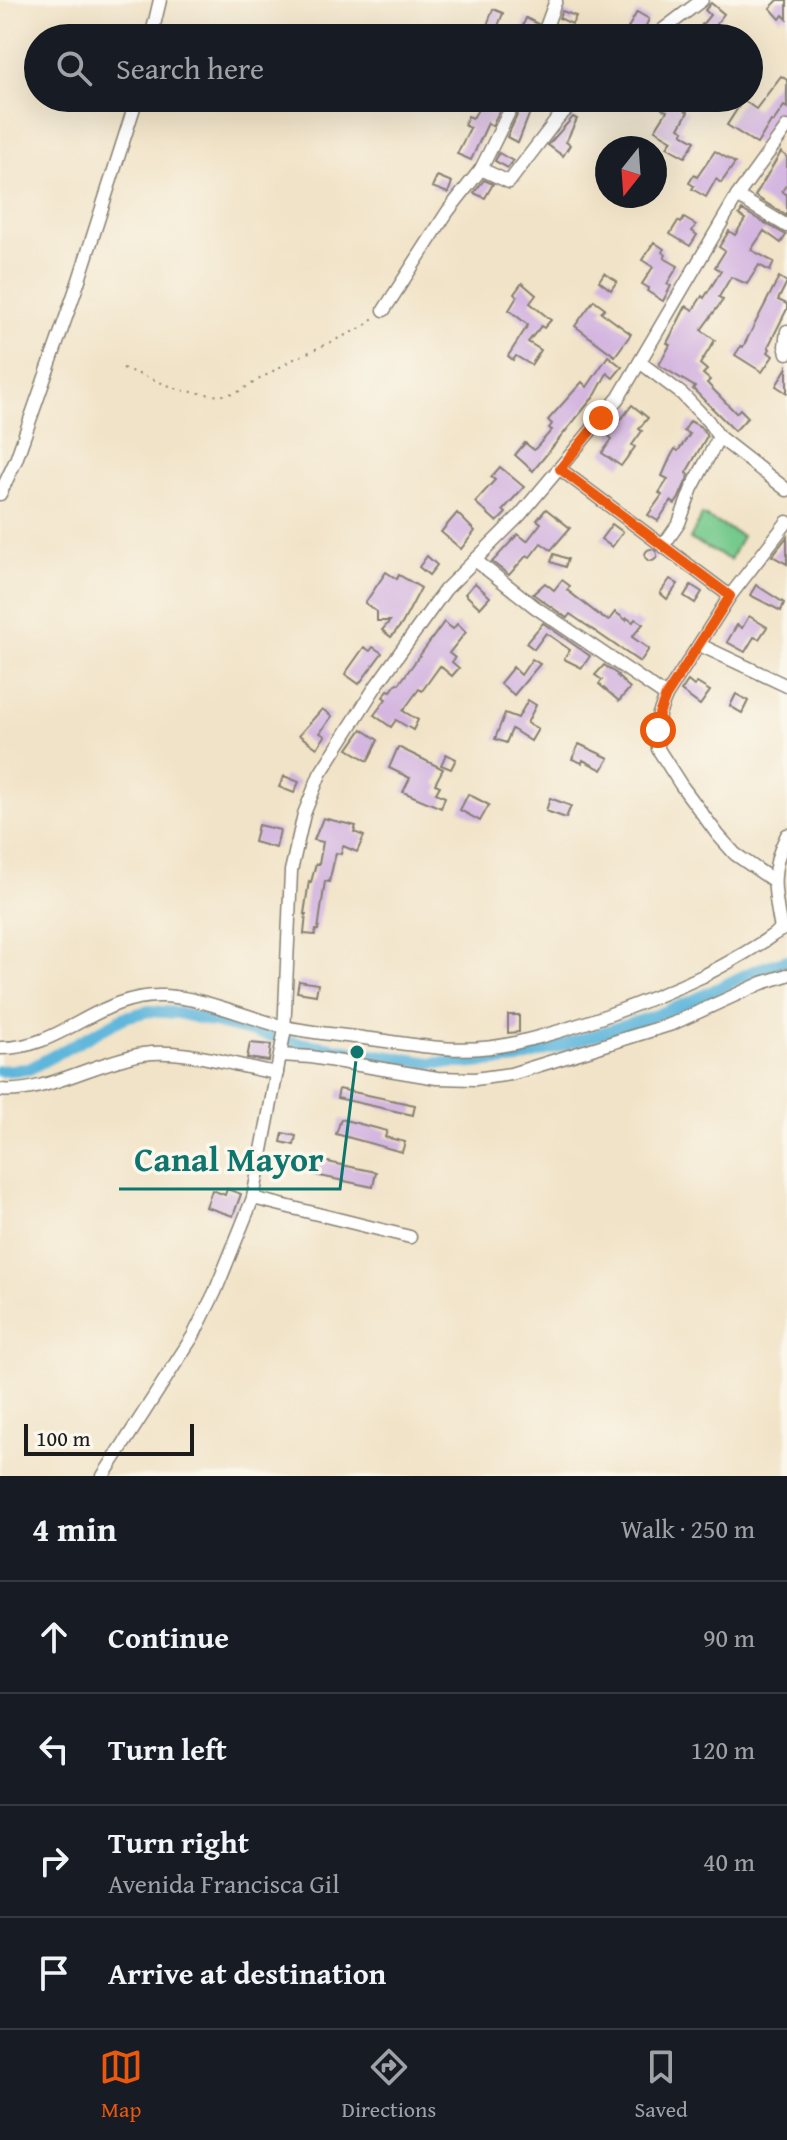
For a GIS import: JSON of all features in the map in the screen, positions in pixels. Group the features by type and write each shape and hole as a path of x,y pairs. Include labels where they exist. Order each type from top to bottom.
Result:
{"street":[{"path":"154,24 160,0"},
{"path":"547,24 556,0"},
{"path":"670,24 702,0"},
{"path":"0,494 16,460 78,283 133,112"},
{"path":"384,310 448,211 481,169 509,112"},
{"path":"481,169 509,182 564,112"},
{"path":"103,1476 193,1336 215,1292 253,1198 284,1030 291,871 304,814 320,774 415,629 445,590 520,515 619,397 737,196 787,127"},
{"path":"737,196 787,226"},
{"path":"787,331 787,353"},
{"path":"641,363 682,394 719,437 787,490"},
{"path":"663,546 679,523 692,488 719,437"},
{"path":"560,469 730,596"},
{"path":"774,881 735,854 681,785 658,749 659,714 666,696 730,596 787,522"},
{"path":"475,560 556,622 666,696"},
{"path":"700,645 787,686"},
{"path":"0,1048 33,1044 63,1032 88,1015 111,1005 163,996 195,1000 284,1030 429,1048 479,1050 531,1038 667,992 731,962 784,929 774,881 775,860 787,835"},
{"path":"281,1051 437,1078 475,1079 511,1074 672,1024 762,983 787,975"},
{"path":"0,1090 11,1092 35,1088 115,1060 162,1052 277,1073"},
{"path":"253,1198 410,1237"}],"path":[{"path":"123,368 180,390 219,396 238,392 290,361 365,326 384,310"}],"green space":[{"path":"702,515 742,536 730,560 690,539"}],"building":[{"path":"778,0 787,0 787,19 783,15 780,19 770,8"},
{"path":"711,3 724,14 716,24 703,24 710,15 705,10"},
{"path":"493,9 503,13 499,24 488,24"},
{"path":"562,11 576,16 572,24 559,18"},
{"path":"637,12 649,19 647,24 630,24"},
{"path":"526,18 538,24 524,24"},
{"path":"781,76 787,80 787,108 784,106 771,121 757,144 727,125 735,112 763,112 763,100"},
{"path":"477,112 499,112 492,126 488,123 471,160 457,154 470,128 464,125 468,116 473,118"},
{"path":"519,112 530,112 518,143 507,137"},
{"path":"666,112 688,112 679,128 684,131 682,134 695,141 685,157 667,147 672,140 655,130"},
{"path":"573,117 577,119 566,142 570,145 563,156 548,145"},
{"path":"715,151 735,163 721,183 716,179 706,197 692,189 694,186 689,183 694,175 697,177"},
{"path":"781,152 787,157 787,184 782,191 787,195 787,216 755,196"},
{"path":"499,153 513,161 508,168 495,161"},
{"path":"437,176 452,182 448,193 432,187"},
{"path":"484,180 493,184 485,198 474,193"},
{"path":"742,210 786,235 781,243 764,231 751,250 774,262 770,271 759,265 747,284 731,277 719,297 723,300 701,330 715,340 700,364 707,370 703,374 710,380 707,383 736,413 740,409 748,417 735,431 693,389 695,387 659,365 686,306 693,310 721,271 715,267 725,251 719,247 729,231 735,235 745,219 739,215"},
{"path":"684,218 696,225 692,231 697,235 690,246 670,234 678,221 681,223"},
{"path":"654,242 664,249 664,258 678,266 667,284 671,286 663,301 642,284 653,267 642,260"},
{"path":"604,273 617,281 611,290 599,281"},
{"path":"779,277 787,282 778,300 787,304 787,309 768,347 768,352 773,356 762,372 735,355 743,347"},
{"path":"522,283 536,295 530,303 551,320 544,328 541,326 528,342 541,350 531,365 516,356 513,360 508,356 528,325 509,310 517,297 514,294"},
{"path":"594,300 605,308 601,312 631,334 615,356 575,326"},
{"path":"608,356 622,367 613,378 607,373 596,394 533,471 515,455 525,443 534,450 552,430 548,420 582,382 587,387"},
{"path":"787,367 787,393 776,386"},
{"path":"632,405 648,418 639,429 642,431 632,445 635,447 621,466 602,453 612,439 609,436"},
{"path":"690,421 701,427 707,436 686,473 689,475 679,498 675,504 671,501 658,521 648,515 662,495 659,493 668,479 662,476 670,458 690,434 684,431"},
{"path":"500,467 524,487 503,510 506,513 497,522 475,502 495,480 491,477"},
{"path":"546,509 570,528 551,550 541,543 509,575 492,562 518,534 527,541 541,523 537,520"},
{"path":"457,513 475,531 461,549 441,532"},
{"path":"612,524 623,532 612,547 601,539"},
{"path":"787,537 787,564 772,556"},
{"path":"651,549 657,555 651,561 645,555"},
{"path":"554,554 568,559 565,567 551,562"},
{"path":"427,556 437,565 429,575 419,567"},
{"path":"386,572 397,579 399,575 421,588 402,624 391,637 382,630 390,621 377,621 377,612 365,603"},
{"path":"670,579 678,584 667,599 660,593"},
{"path":"562,580 570,586 567,590 603,618 609,620 615,612 626,620 633,622 635,619 643,624 632,637 649,649 640,662 570,614 567,618 533,594 545,583 554,590"},
{"path":"475,583 490,597 480,608 465,594"},
{"path":"691,585 702,592 695,603 684,596"},
{"path":"756,585 784,603 781,611 750,595"},
{"path":"749,616 767,627 759,639 754,637 745,652 727,642 737,625 742,628"},
{"path":"444,622 453,629 457,624 466,632 449,653 455,658 452,662 459,668 452,676 440,666 422,691 419,689 403,711 418,720 413,730 396,720 391,727 374,715 386,699 383,697 399,684"},
{"path":"543,623 590,656 582,668 564,659 570,650 546,633 534,649 526,643"},
{"path":"364,647 370,651 373,647 382,653 359,684 345,674"},
{"path":"532,659 540,664 514,695 500,683 513,667 521,675"},
{"path":"604,665 630,688 619,701 599,684 602,680 595,675"},
{"path":"688,681 710,691 700,705 681,691"},
{"path":"736,694 748,701 742,713 730,706"},
{"path":"528,700 536,705 527,723 538,729 531,741 512,729 506,743 495,739 505,713 518,718"},
{"path":"322,709 332,716 320,733 325,736 317,748 299,735"},
{"path":"362,729 378,740 368,761 348,749"},
{"path":"579,744 609,758 602,770 583,760 582,763 572,759"},
{"path":"398,747 443,769 435,784 440,786 436,793 445,797 441,808 403,792 410,778 389,768"},
{"path":"446,754 456,759 451,769 441,765"},
{"path":"284,776 299,782 294,793 279,787"},
{"path":"468,794 489,805 480,821 460,810"},
{"path":"550,798 571,806 566,818 546,811"},
{"path":"323,818 356,826 354,832 364,836 357,852 343,846 341,854 336,853 329,882 325,881 318,930 315,935 304,934 309,881 316,864 319,864 323,842 314,840"},
{"path":"258,825 280,830 276,848 254,842"},
{"path":"299,981 318,984 316,995 297,992"},
{"path":"508,1015 519,1015 519,1032 508,1033"},
{"path":"250,1043 271,1045 269,1061 247,1058"},
{"path":"339,1089 415,1105 413,1115 337,1098"},
{"path":"341,1119 387,1131 385,1137 405,1142 402,1152 336,1134"},
{"path":"283,1133 296,1136 294,1145 281,1142"},
{"path":"318,1160 376,1172 373,1187 315,1175"},
{"path":"227,1189 241,1194 233,1216 206,1207 212,1190 225,1195"}],"waterway":[{"path":"0,1071 29,1069 125,1017 149,1011 178,1013 299,1043 431,1063 518,1059 649,1018 756,970 787,960"}],"place":[{"name":"Canal Mayor","path":"357,1052"}],"route":[{"path":"601,418 560,469 730,596 666,696 659,714 658,730"}]}
